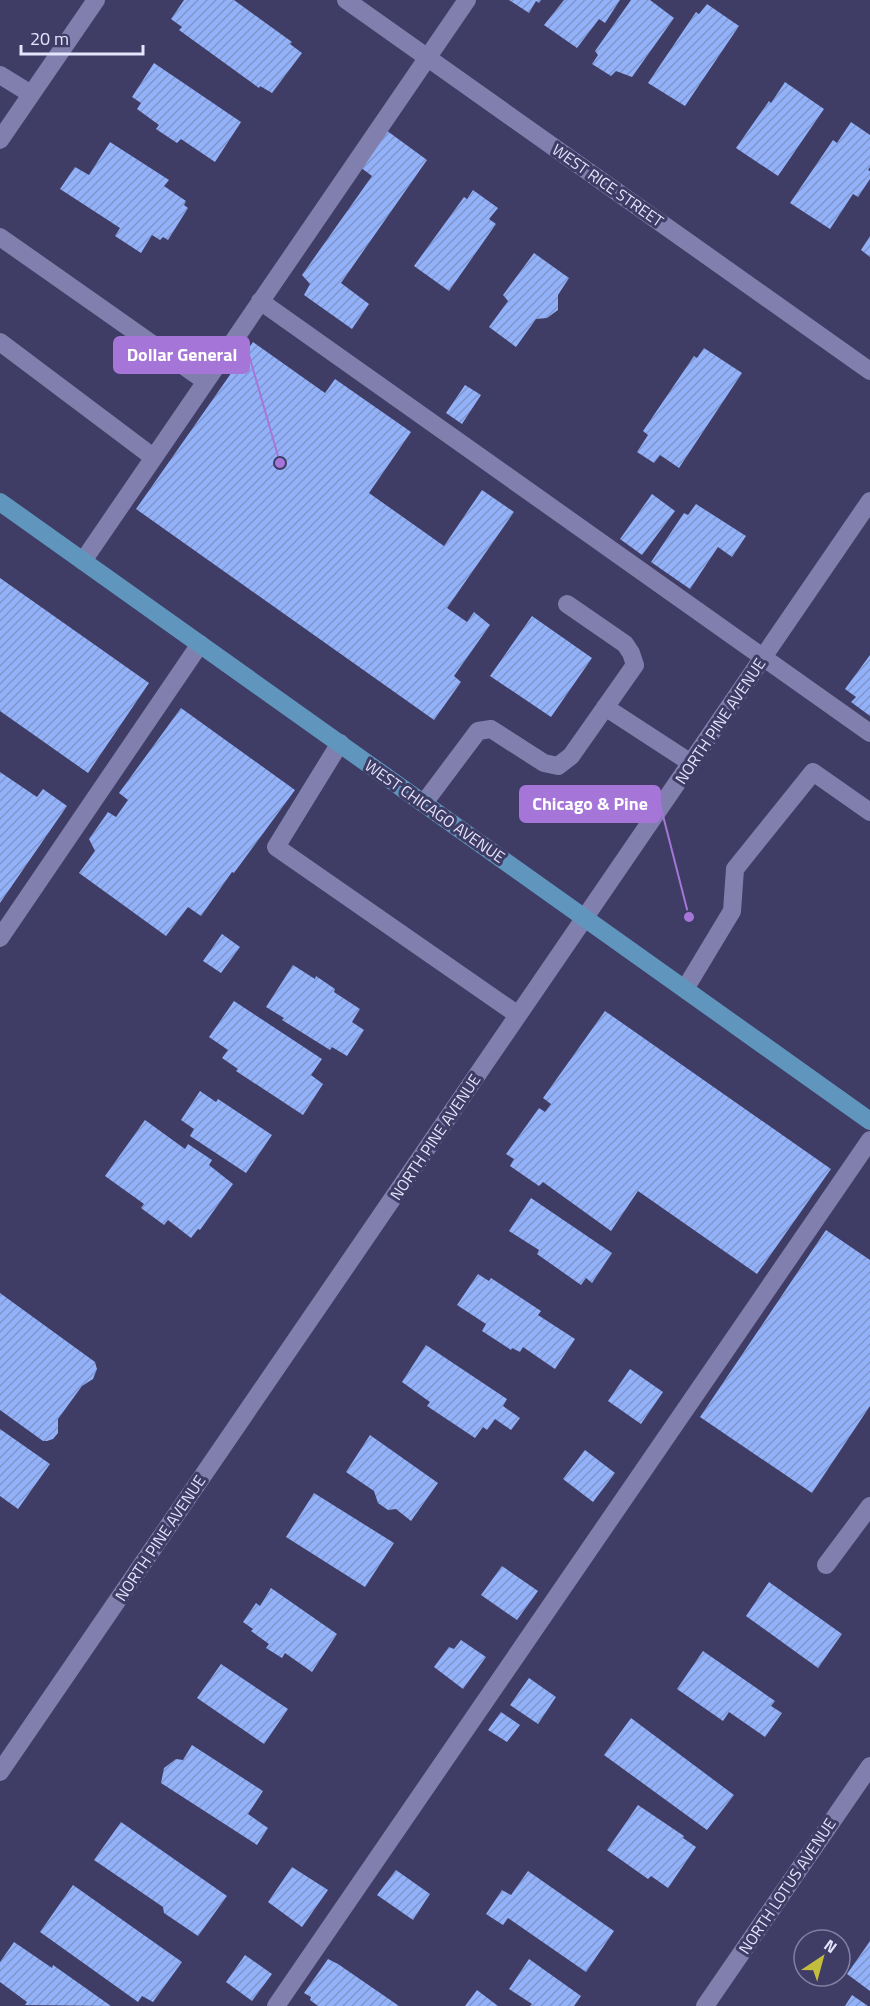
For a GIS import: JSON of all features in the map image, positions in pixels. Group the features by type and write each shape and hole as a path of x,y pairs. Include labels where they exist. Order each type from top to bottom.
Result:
{"main road":[{"name":"WEST CHICAGO AVENUE","path":"0,502 870,1121"}],"street":[{"path":"0,140 96,0"},
{"name":"WEST RICE STREET","path":"345,0 870,371"},
{"path":"83,561 467,0"},
{"path":"0,75 31,94"},
{"path":"0,237 206,381"},
{"path":"260,301 870,733"},
{"path":"0,342 153,458"},
{"name":"NORTH PINE AVENUE","path":"0,1772 870,501"},
{"path":"424,803 478,731 491,729 544,763 558,766 571,756 634,665 631,653 625,644 567,604"},
{"path":"0,938 200,644"},
{"path":"605,707 691,763"},
{"path":"340,743 276,847 518,1015"},
{"path":"685,989 732,911 735,869 813,772 870,812"},
{"path":"276,2006 870,1140"},
{"path":"826,1565 870,1506"},
{"name":"NORTH LOTUS AVENUE","path":"705,2006 870,1766"}],"building":[{"path":"184,0 234,0 292,42 290,44 302,53 272,93 260,86 259,88 179,30 182,27 171,19"},
{"path":"509,0 541,0 539,3 536,1 529,13"},
{"path":"564,0 620,0 605,23 599,19 577,48 544,25"},
{"path":"631,0 650,0 674,18 632,77 616,71 611,76 592,64 598,55 595,51"},
{"path":"707,4 739,26 685,106 648,83 696,12 699,14"},
{"path":"154,63 241,122 215,162 181,139 177,143 156,129 159,125 137,109 141,103 132,97"},
{"path":"785,82 824,109 778,176 736,148"},
{"path":"851,122 870,135 870,167 868,170 870,179 858,197 853,194 830,229 790,203 833,140 837,143"},
{"path":"386,130 427,160 341,283 369,304 352,329 304,295 310,284 302,275 372,176 360,167"},
{"path":"110,142 169,180 164,186 186,201 184,205 188,208 168,240 163,237 160,240 152,235 141,253 115,236 120,228 60,189 75,167 89,175"},
{"path":"473,190 498,208 489,219 496,224 449,291 414,266 464,197 467,199"},
{"path":"870,236 870,257 861,250"},
{"path":"534,253 569,278 558,295 558,310 547,318 536,319 516,347 489,327 508,301 503,295"},
{"path":"253,342 325,393 335,379 411,432 369,493 444,546 482,490 514,512 447,608 467,622 474,612 490,625 454,676 461,682 434,720 136,509"},
{"path":"704,348 742,373 679,468 660,455 654,463 637,452 648,435 643,431 694,356 697,358"},
{"path":"465,385 481,395 462,424 446,413"},
{"path":"652,494 675,511 642,555 620,539"},
{"path":"696,504 746,536 732,557 718,547 690,589 651,562 684,513 688,515"},
{"path":"0,578 149,683 88,773 0,711"},
{"path":"532,616 592,658 551,717 490,676"},
{"path":"870,655 870,716 851,702 856,697 845,689"},
{"path":"181,708 295,790 201,916 188,907 166,936 79,873 95,851 89,839 108,812 116,817 128,800 119,793"},
{"path":"0,772 37,797 43,789 67,806 0,903"},
{"path":"222,934 240,947 221,973 203,961"},
{"path":"293,965 315,979 316,976 335,989 334,992 360,1009 352,1022 364,1030 347,1056 332,1047 330,1050 282,1020 284,1018 266,1007"},
{"path":"234,1001 322,1059 311,1075 323,1084 303,1115 236,1071 238,1069 222,1058 228,1050 209,1037"},
{"path":"605,1011 831,1169 757,1274 638,1191 611,1231 543,1182 539,1186 510,1166 514,1159 506,1154 539,1108 545,1112 551,1104 543,1098"},
{"path":"200,1091 216,1102 218,1099 272,1135 246,1173 190,1136 194,1129 181,1120"},
{"path":"145,1120 185,1149 188,1144 212,1160 209,1165 233,1184 200,1230 198,1229 191,1238 168,1220 164,1225 141,1208 144,1204 105,1176"},
{"path":"531,1198 612,1253 592,1283 586,1278 581,1285 537,1254 539,1250 509,1231"},
{"path":"826,1230 870,1260 870,1406 812,1493 700,1417"},
{"path":"478,1274 489,1281 491,1278 541,1311 538,1315 575,1339 555,1369 523,1347 520,1352 512,1348 511,1350 482,1331 486,1324 457,1305"},
{"path":"0,1293 95,1362 97,1369 93,1379 82,1386 58,1419 58,1433 53,1439 43,1441 0,1410"},
{"path":"426,1345 507,1399 503,1406 520,1418 511,1430 495,1419 487,1430 483,1427 475,1438 427,1406 430,1402 402,1382"},
{"path":"630,1369 663,1392 641,1424 608,1401"},
{"path":"0,1429 50,1464 18,1509 0,1496"},
{"path":"370,1435 438,1483 411,1521 396,1509 388,1510 378,1503 374,1491 346,1472"},
{"path":"585,1450 615,1473 593,1502 563,1479"},
{"path":"314,1493 394,1543 365,1587 286,1537"},
{"path":"502,1566 538,1591 517,1620 481,1595"},
{"path":"769,1582 842,1634 818,1668 746,1616"},
{"path":"271,1588 337,1634 312,1672 285,1653 282,1658 266,1648 269,1644 243,1622 256,1603 260,1606"},
{"path":"461,1640 486,1657 463,1689 434,1667 449,1647 454,1649"},
{"path":"703,1651 775,1701 771,1706 782,1713 765,1737 729,1712 723,1721 677,1689"},
{"path":"221,1664 288,1709 264,1744 197,1698"},
{"path":"529,1678 556,1697 538,1724 510,1705"},
{"path":"501,1712 520,1725 507,1742 488,1730"},
{"path":"631,1718 734,1795 707,1830 604,1755"},
{"path":"192,1745 263,1791 248,1814 268,1828 257,1845 161,1783 164,1768 176,1759 183,1760"},
{"path":"638,1805 684,1836 683,1838 696,1847 668,1888 651,1876 648,1879 607,1850"},
{"path":"121,1822 227,1896 198,1936 164,1913 163,1907 94,1860"},
{"path":"292,1867 328,1890 302,1927 268,1902"},
{"path":"396,1870 430,1894 413,1920 377,1895"},
{"path":"528,1871 614,1931 586,1972 508,1918 503,1925 486,1914 502,1890 511,1895"},
{"path":"73,1885 182,1962 153,2002 142,1996 138,2002 40,1932"},
{"path":"870,1941 870,1991 852,1978 852,1967"},
{"path":"14,1942 52,1968 53,1965 111,2006 25,2005 27,2002 0,1982 0,1962"},
{"path":"245,1955 272,1974 252,2001 226,1982"},
{"path":"328,1959 399,2006 318,2006 310,2000 311,1997 304,1993"},
{"path":"529,1959 581,1996 574,2006 530,2006 532,2004 509,1989"},
{"path":"477,1990 498,2006 465,2006"},
{"path":"852,1995 868,2006 845,2006"}],"place":[{"name":"Dollar General","path":"280,463"},
{"name":"Chicago & Pine","path":"689,917"}]}
